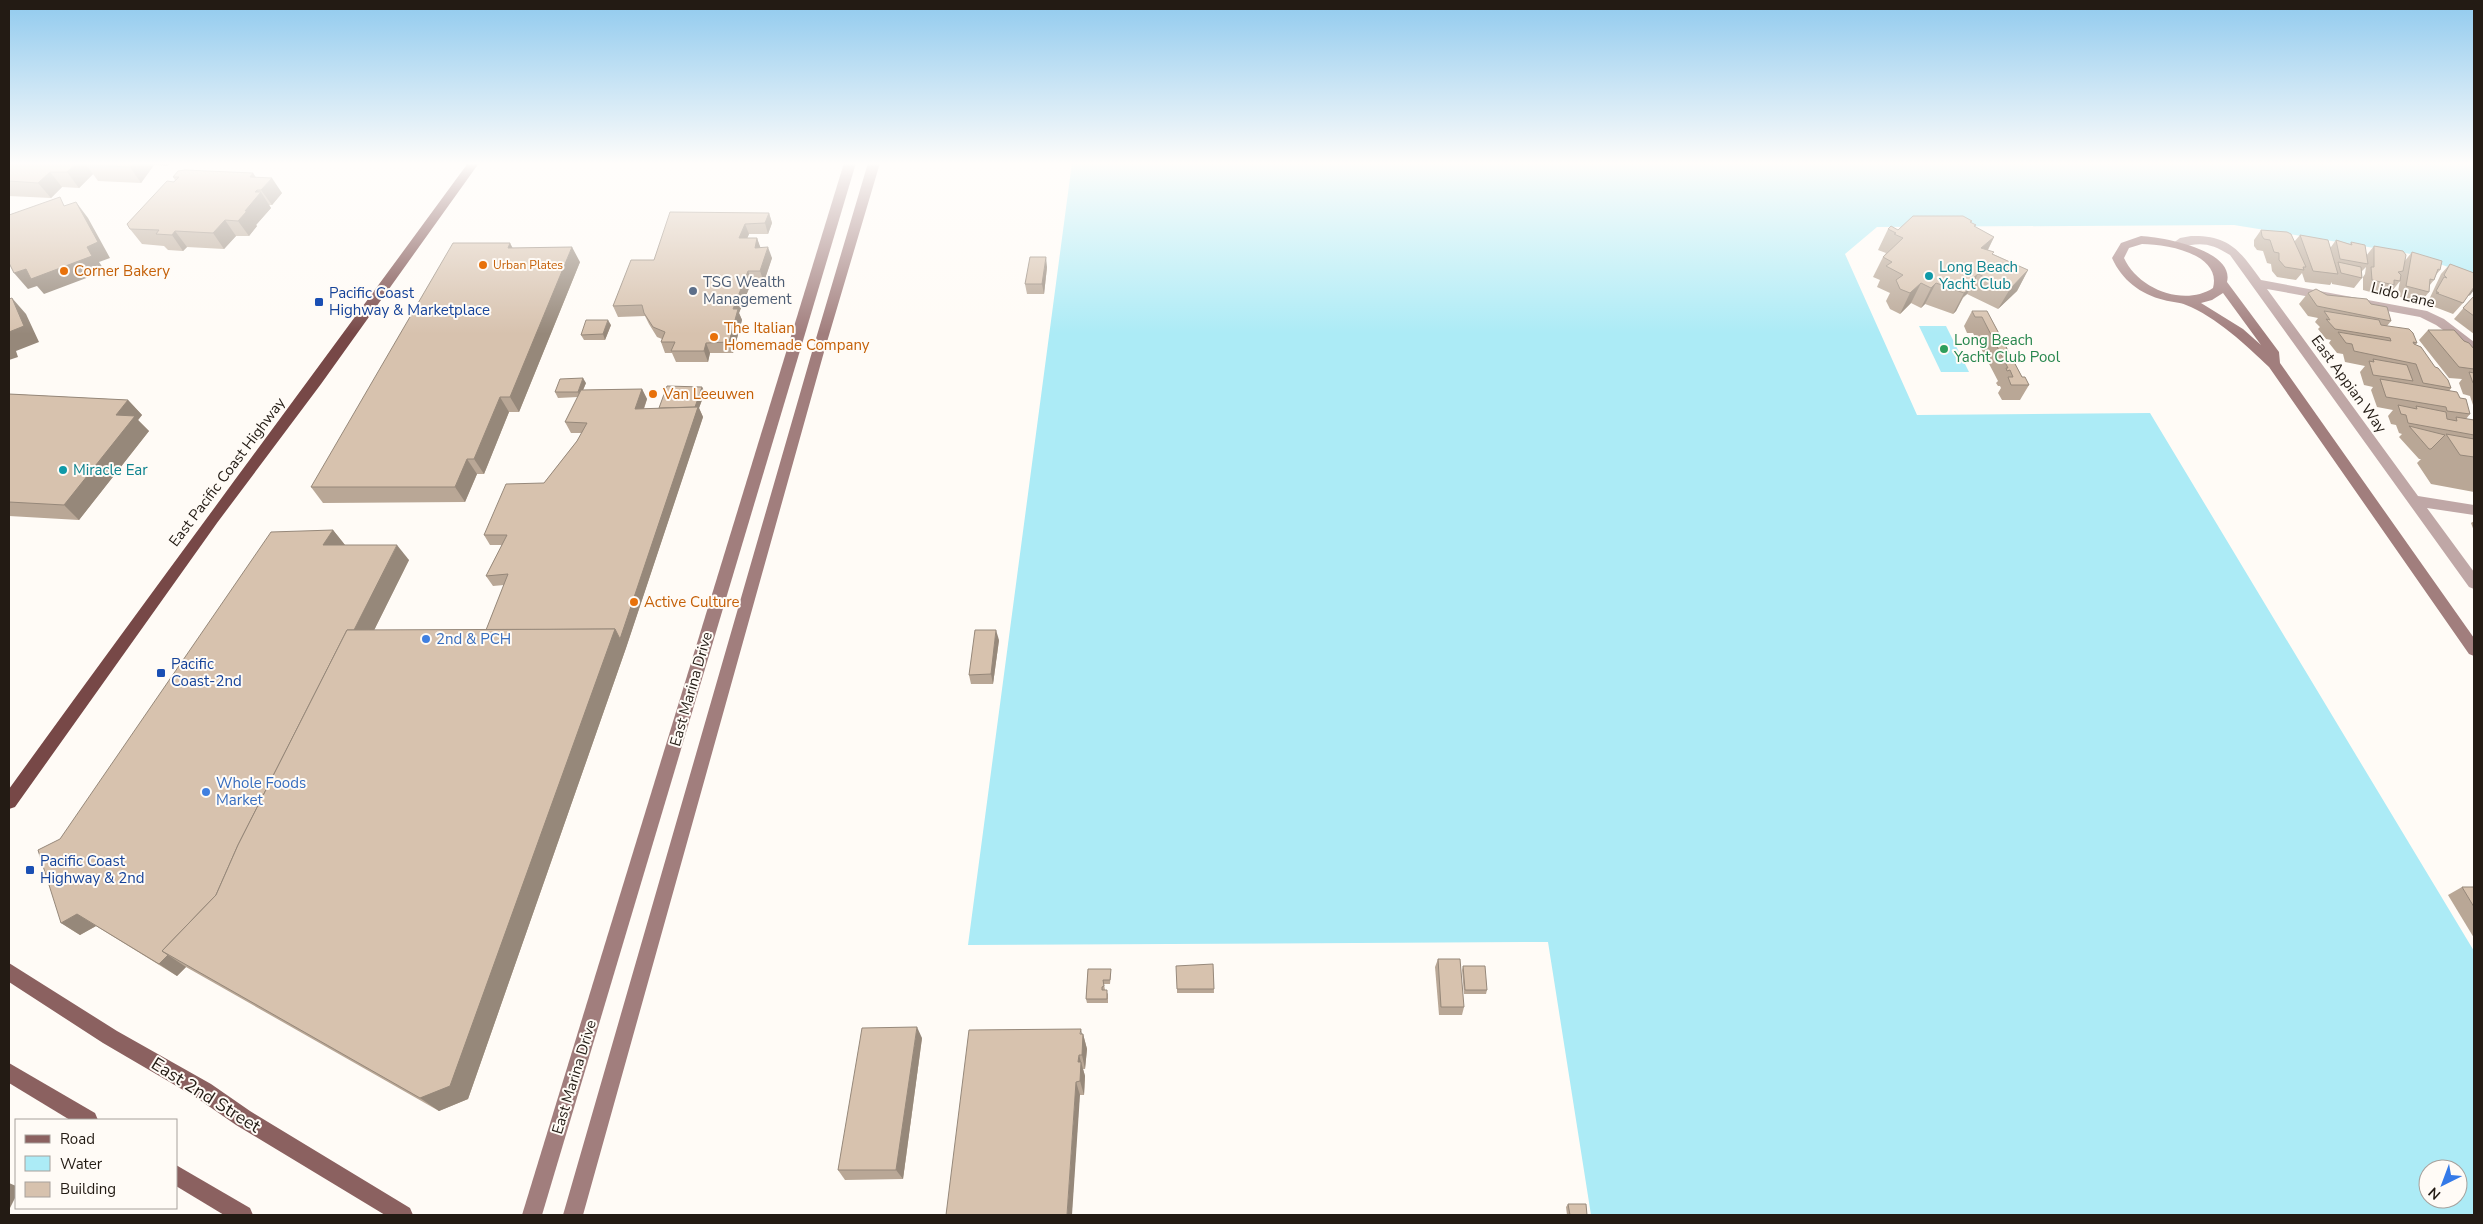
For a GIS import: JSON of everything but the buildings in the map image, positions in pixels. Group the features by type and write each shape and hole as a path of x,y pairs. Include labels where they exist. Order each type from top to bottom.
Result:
{"highway":[{"name":"East Pacific Coast Highway","path":"9,802 212,519 316,381 432,220"}],"main road":[{"name":"East Marina Drive","path":"532,1215 833,220"},
{"name":"East Marina Drive","path":"573,1215 857,220"},
{"path":"2222,284 2214,295 2200,300 2168,297 2143,287 2128,277 2119,262 2122,249 2136,241 2153,240 2178,244 2196,252 2211,262 2220,273 2222,284 2273,352 2274,364"},
{"path":"2188,300 2239,332 2274,364 2474,650"},
{"name":"East 2nd Street","path":"9,972 110,1037 204,1091 243,1118 404,1215"},
{"path":"9,1072 86,1119"},
{"path":"178,1176 243,1215"}],"street":[{"name":"East Appian Way","path":"2178,244 2186,238 2225,245 2234,252 2474,583"},
{"name":"Lido Lane","path":"2256,283 2423,314 2440,322 2474,348"},
{"path":"2412,500 2474,510"}],"water":[{"path":"1064,220 2474,220 2474,276 2411,254 2234,225 1877,227 1845,254 1917,415 2150,413 2474,951 2474,1215 1591,1215 1548,942 968,945"},
{"name":"Long Beach Yacht Club Pool","path":"1919,326 1946,326 1969,372 1941,372"}],"place":[{"name":"Urban Plates","path":"483,265"},
{"name":"Corner Bakery","path":"64,271"},
{"name":"Long Beach Yacht Club","path":"1929,276"},
{"name":"TSG Wealth Management","path":"693,291"},
{"name":"Pacific Coast Highway & Marketplace","path":"319,302"},
{"name":"The Italian Homemade Company","path":"714,337"},
{"name":"Long Beach Yacht Club Pool","path":"1944,349"},
{"name":"Van Leeuwen","path":"653,394"},
{"name":"Miracle Ear","path":"63,470"},
{"name":"Active Culture","path":"634,602"},
{"name":"2nd & PCH","path":"426,639"},
{"name":"Pacific Coast-2nd","path":"161,673"},
{"name":"Whole Foods Market","path":"206,792"},
{"name":"Pacific Coast Highway & 2nd","path":"30,870"}]}
